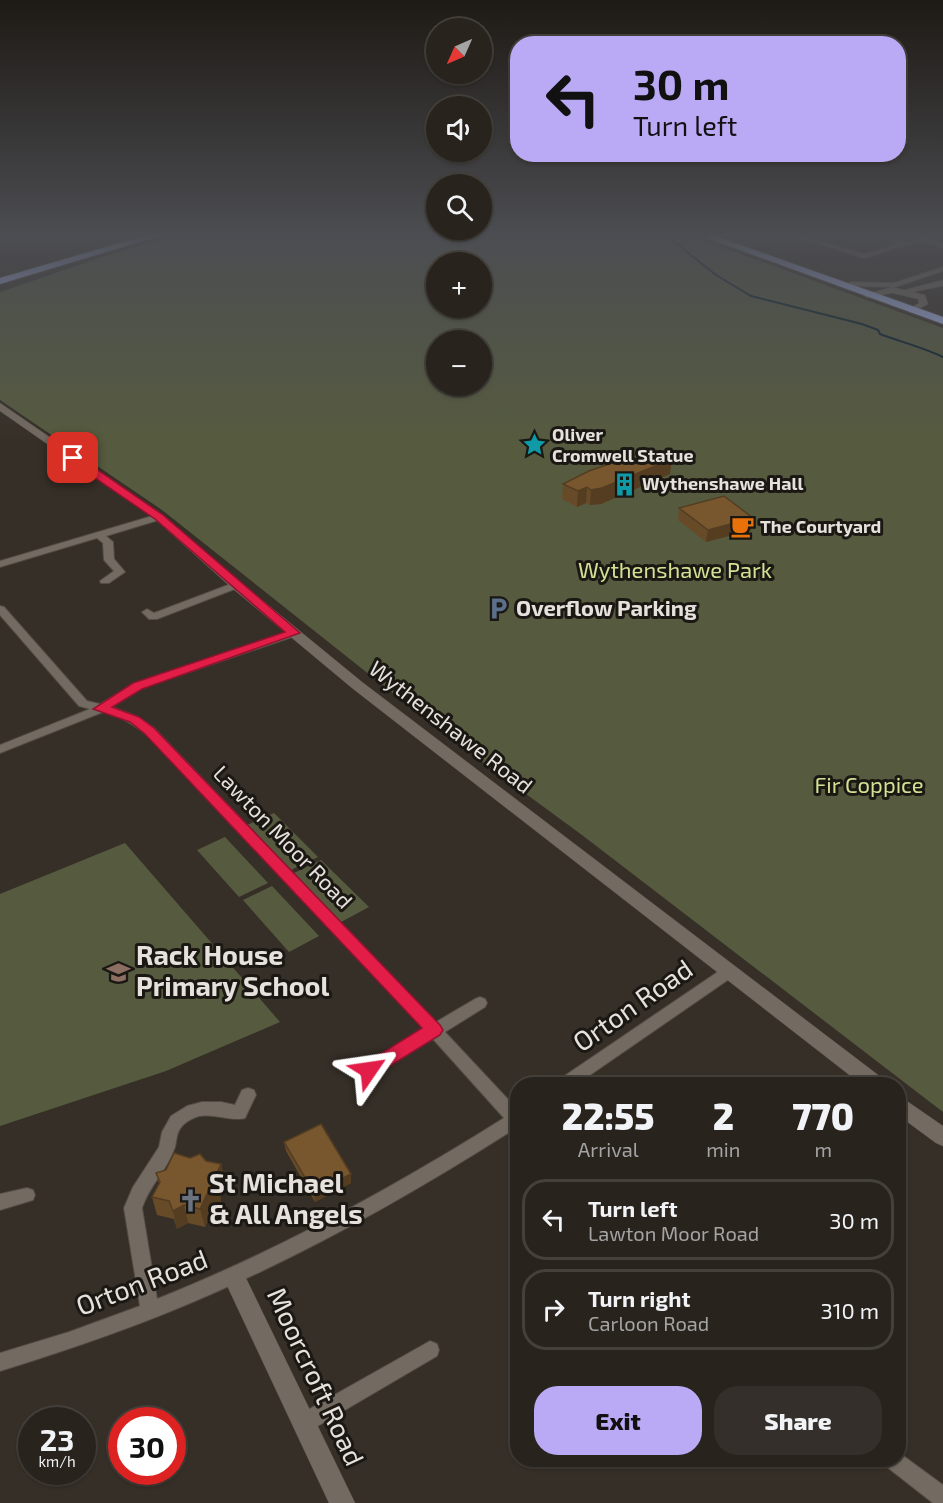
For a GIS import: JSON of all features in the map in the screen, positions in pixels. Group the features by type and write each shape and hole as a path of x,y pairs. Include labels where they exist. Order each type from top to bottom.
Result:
{"highway":[{"path":"891,303 943,321"}],"main road":[{"path":"911,310 923,303"},
{"name":"Wythenshawe Road","path":"0,406 159,517 236,585 357,685 866,1077"},
{"path":"906,1109 943,1137"},
{"name":"Moorcroft Road","path":"234,1277 342,1503"}],"street":[{"path":"0,564 159,517"},
{"path":"99,535 108,542 109,560 120,572 105,581"},
{"path":"153,617 236,585"},
{"name":"Lawton Moor Road","path":"0,609 83,704 116,711 150,731 510,1112"},
{"path":"0,749 100,709 138,686 294,633"},
{"name":"Orton Road","path":"576,1077 730,971"},
{"path":"369,1070 480,1003"},
{"path":"150,1310 133,1208 137,1193 167,1149 171,1128 185,1114 206,1108 223,1107 239,1113 248,1095"},
{"name":"Orton Road","path":"0,1362 150,1310 234,1277 386,1200 510,1124"},
{"path":"0,1202 27,1195"},
{"path":"304,1424 430,1350"},
{"path":"903,1467 943,1498"}],"green space":[{"name":"Wythenshawe Park","path":"0,303 426,303 426,318 492,318 492,303 875,303 943,328 943,1112 906,1084 906,1077 897,1077 582,835 443,733 162,510 0,400"},
{"path":"274,813 318,857 291,870 247,825"},
{"path":"225,837 268,883 239,897 197,850"},
{"name":"Rack House Primary School","path":"125,843 280,1022 166,1071 0,1126 0,894"},
{"path":"321,860 369,907 341,922 294,873"},
{"path":"272,886 319,936 289,952 243,900"}],"building":[{"path":"651,449 672,459 602,488 591,490 587,487 578,491 563,484 589,471"},
{"path":"724,496 753,518 708,530 679,508"},
{"path":"321,1124 351,1174 314,1193 284,1142"},
{"path":"174,1153 190,1158 200,1154 206,1161 221,1164 213,1181 218,1189 207,1194 200,1209 184,1205 173,1211 169,1201 152,1197 160,1182 156,1173 166,1170"}],"waterway":[{"path":"779,303 862,324 878,330 880,334 943,357"}],"place":[{"name":"Oliver Cromwell Statue","path":"534,445"},
{"name":"Wythenshawe Hall","path":"624,484"},
{"name":"The Courtyard","path":"742,527"},
{"name":"Overflow Parking","path":"498,608"},
{"name":"Rack House Primary School","path":"118,972"},
{"name":"St Michael & All Angels","path":"191,1200"}],"route":[{"path":"73,458 159,517 294,633 138,686 100,709 116,711 150,731 434,1030 369,1070"}],"park label":[{"name":"Fir Coppice","path":"869,785"}]}
